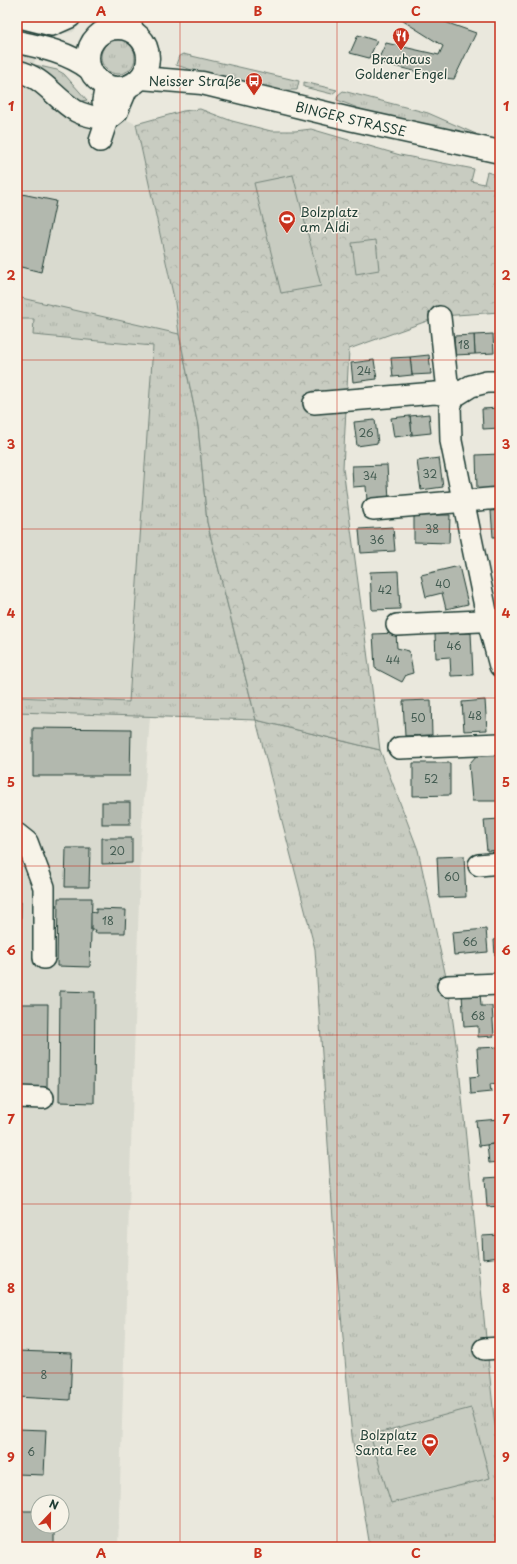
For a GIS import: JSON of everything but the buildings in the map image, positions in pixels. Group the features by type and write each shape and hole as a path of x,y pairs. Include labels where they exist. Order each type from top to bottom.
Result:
{"main road":[{"name":"BINGER STRASSE","path":"93,42 97,36 111,23 118,27 126,28 131,24 145,44 148,52 172,68 202,83"},
{"path":"17,42 46,48 73,59 90,69"},
{"path":"46,48 93,42 88,55 90,69 94,76 106,85"},
{"path":"134,82 147,66 148,52"},
{"name":"BINGER STRASSE","path":"106,85 120,88 134,82 202,83 354,120 500,152"}],"street":[{"path":"20,17 61,21 46,48"},
{"path":"17,71 26,73 36,78 77,112 107,120"},
{"path":"107,120 117,112 134,82"},
{"path":"100,141 107,120 103,101 106,85"},
{"path":"440,317 447,382 455,396"},
{"path":"500,382 487,382 471,386 455,396 450,406 451,441 463,501 494,621 500,666"},
{"path":"314,402 435,393 455,396"},
{"path":"373,509 500,498"},
{"path":"397,625 494,621"},
{"path":"399,748 500,744"},
{"path":"17,834 27,842 44,887 44,958"},
{"path":"479,865 500,863"},
{"path":"448,986 500,984"},
{"path":"17,1097 43,1098"}],"shaded area":[{"path":"17,17 86,17 73,32 66,33 43,29 34,64 57,70 64,74 90,103 136,124 175,303 207,522 256,720 150,717 141,838 118,1547 17,1547"}],"green space":[{"path":"115,40 121,40 130,45 134,51 134,63 130,69 121,74 115,74 106,69 101,60 101,54 106,45"},
{"path":"183,54 299,81 297,90 265,90 214,77 176,65 179,56"},
{"path":"17,61 57,70 64,74 87,100 78,102 17,66"},
{"path":"304,82 337,90 332,94 304,87"},
{"path":"343,91 428,113 476,134 466,137 389,120 337,100 338,95"},
{"path":"200,109 232,121 271,131 311,129 400,155 474,169 471,181 484,184 487,172 500,176 500,312 441,316 349,349 343,468 380,750 256,720 207,522 198,426 179,334 175,303 136,124 183,111"},
{"name":"Bolzplatz am Aldi","path":"293,175 321,286 281,293 254,183"},
{"path":"376,240 379,270 356,274 352,243"},
{"path":"17,297 179,334 198,426 207,522 256,720 17,712 17,697 129,702 153,346 33,335 34,319 17,319"},
{"path":"256,720 380,750 418,850 448,986 458,1058 494,1418 500,1456 500,1547 370,1547 352,1436 335,1249 315,949"},
{"name":"Bolzplatz Santa Fee","path":"471,1408 490,1478 391,1503 370,1435"}],"place":[{"name":"Brauhaus Goldener Engel","path":"401,51"},
{"name":"Neisser Straße","path":"254,96"},
{"name":"Bolzplatz am Aldi","path":"287,234"},
{"name":"Bolzplatz Santa Fee","path":"430,1457"}]}
